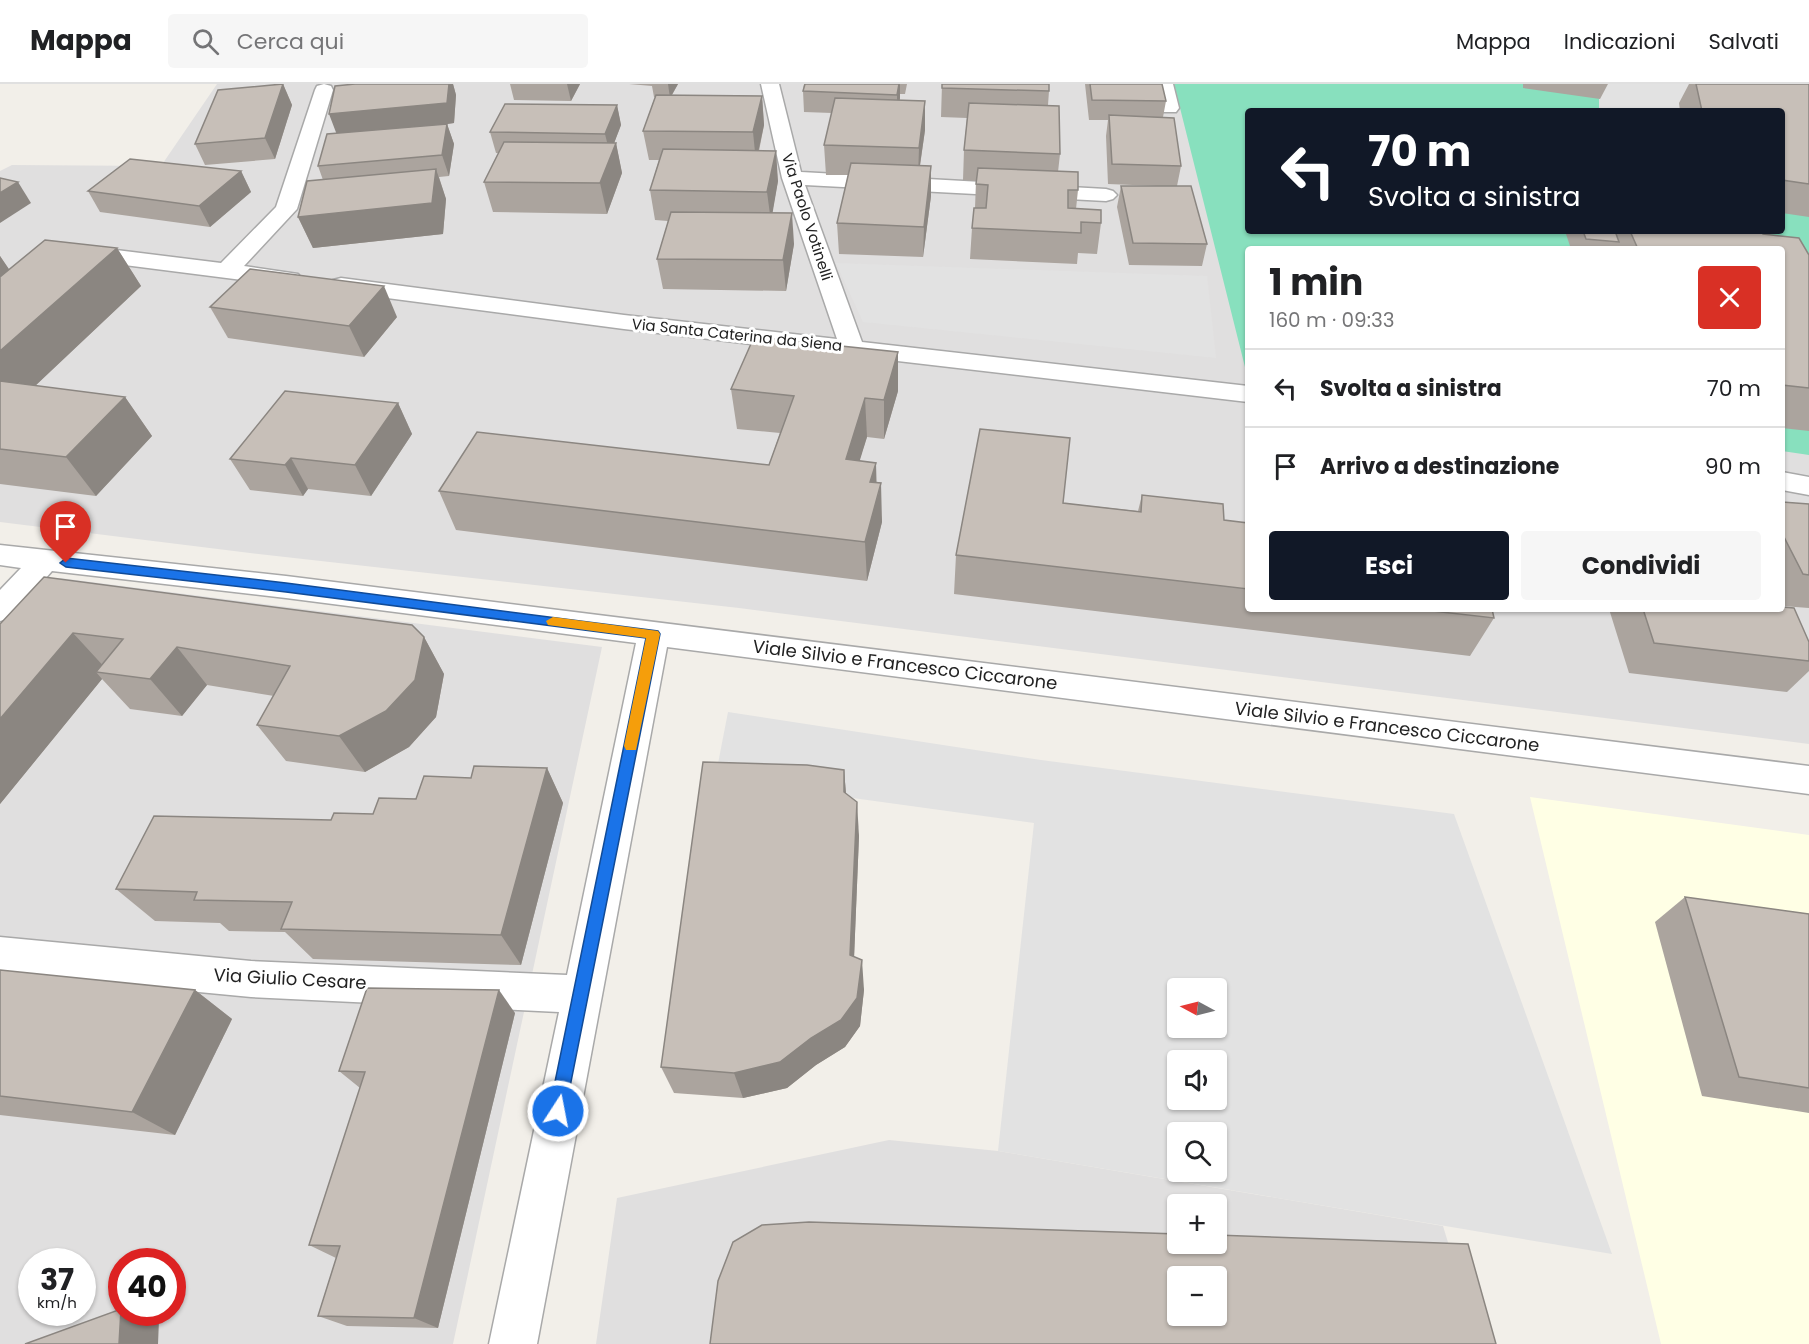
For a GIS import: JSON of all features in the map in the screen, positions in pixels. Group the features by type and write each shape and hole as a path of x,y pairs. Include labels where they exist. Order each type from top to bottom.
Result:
{"street":[{"name":"Via Paolo Votinelli","path":"770,84 792,178 852,348"},
{"path":"1164,84 1169,108"},
{"path":"227,271 286,209 324,90"},
{"path":"792,178 1106,195"},
{"name":"Via Santa Caterina da Siena","path":"61,264 92,254 624,322 1245,393"},
{"path":"1785,482 1809,486"},
{"name":"Viale Silvio e Francesco Ciccarone","path":"0,555 286,587 1809,780"},
{"path":"0,610 45,560"},
{"path":"66,592 88,565"},
{"path":"513,1344 654,634"},
{"name":"Via Giulio Cesare","path":"0,955 251,979 581,994"}],"shaded area":[{"path":"217,84 1809,84 1809,744 739,608 250,553 0,522 0,171 12,165 161,166"},
{"path":"1599,84 1714,84 1686,108 1599,108"},
{"path":"836,263 1207,276 1216,358 863,322"},
{"path":"60,578 602,647 453,1344 0,1344 0,632 40,603"},
{"path":"728,712 1041,760 1454,814 1612,1254 1183,1182 1227,1182 1227,1122 1167,1122 1167,1179 998,1151 1034,823 715,779"},
{"path":"1530,797 1809,835 1809,1344 1661,1344"},
{"path":"889,1140 998,1151 1167,1179 1167,1182 1182,1182 1443,1226 1479,1344 596,1344 617,1198"}],"green space":[{"path":"1174,84 1809,84 1809,455 1785,451 1785,246 1245,246 1245,367"}],"building":[{"path":"283,84 265,138 195,144 218,90"},
{"path":"449,84 447,103 329,114 335,86"},
{"path":"805,84 899,84 897,95 803,91"},
{"path":"942,84 1049,84 1049,91 942,88"},
{"path":"1090,84 1162,84 1166,101 1092,100"},
{"path":"1696,84 1809,84 1809,184 1785,180 1785,108 1701,108"},
{"path":"656,95 762,96 753,132 643,131"},
{"path":"835,98 925,101 919,148 824,145"},
{"path":"969,103 1059,106 1060,154 964,150"},
{"path":"505,104 617,105 605,134 490,132"},
{"path":"1109,115 1174,118 1181,166 1112,164"},
{"path":"447,124 442,155 318,166 327,134"},
{"path":"504,142 616,143 600,183 484,182"},
{"path":"663,149 776,151 767,192 650,190"},
{"path":"130,159 241,171 199,206 88,191"},
{"path":"851,163 931,166 924,227 837,223"},
{"path":"978,168 1078,172 1078,190 1068,190 1068,208 1101,210 1101,223 1081,222 1081,233 972,228 974,208 986,208 988,185 976,184"},
{"path":"436,169 432,203 298,217 307,181"},
{"path":"0,178 18,182 0,193"},
{"path":"1121,186 1191,186 1207,244 1133,243"},
{"path":"671,212 792,213 783,260 657,259"},
{"path":"1584,234 1616,234 1619,242 1586,239"},
{"path":"1631,234 1763,234 1799,238 1809,255 1809,388 1785,385 1785,246 1637,246"},
{"path":"45,240 117,248 0,351 0,277"},
{"path":"250,269 384,286 349,326 210,307"},
{"path":"754,337 898,352 884,400 865,398 846,459 876,463 870,482 881,483 865,542 439,491 477,432 769,465 794,396 731,389"},
{"path":"0,381 125,397 66,457 0,449"},
{"path":"285,391 398,403 355,465 291,458 285,465 230,459"},
{"path":"980,429 1070,438 1063,503 1141,512 1142,495 1223,504 1224,520 1245,523 1245,589 956,555"},
{"path":"1785,502 1809,504 1809,575 1803,574 1785,539"},
{"path":"44,577 412,625 424,637 415,680 386,711 339,736 257,725 290,666 177,647 150,679 96,672 123,639 73,633 0,719 0,624"},
{"path":"1785,607 1794,608 1809,642 1809,661 1654,643 1644,612 1785,612"},
{"path":"1441,612 1493,612 1494,618"},
{"path":"703,762 807,765 844,770 844,792 857,802 850,955 862,960 857,998 841,1020 811,1038 780,1062 734,1073 661,1067"},
{"path":"474,766 547,768 501,935 281,929 292,902 194,900 197,892 116,889 154,816 331,820 334,813 373,814 379,798 416,799 424,776 471,778"},
{"path":"1685,897 1809,914 1809,1088 1739,1077"},
{"path":"0,970 195,990 132,1112 0,1096"},
{"path":"367,988 499,990 414,1318 318,1316 340,1246 309,1245 365,1072 339,1071"},
{"path":"809,1222 1167,1234 1167,1254 1227,1254 1227,1235 1468,1244 1496,1344 710,1344 718,1281 733,1242 762,1225"},
{"path":"108,1314 108,1326 120,1326 119,1344 25,1344 74,1326 96,1326 96,1318"}],"slow traffic":[{"path":"553,621 654,634 631,746"}],"route":[{"path":"66,563 286,587 654,634 558,1111"}]}
